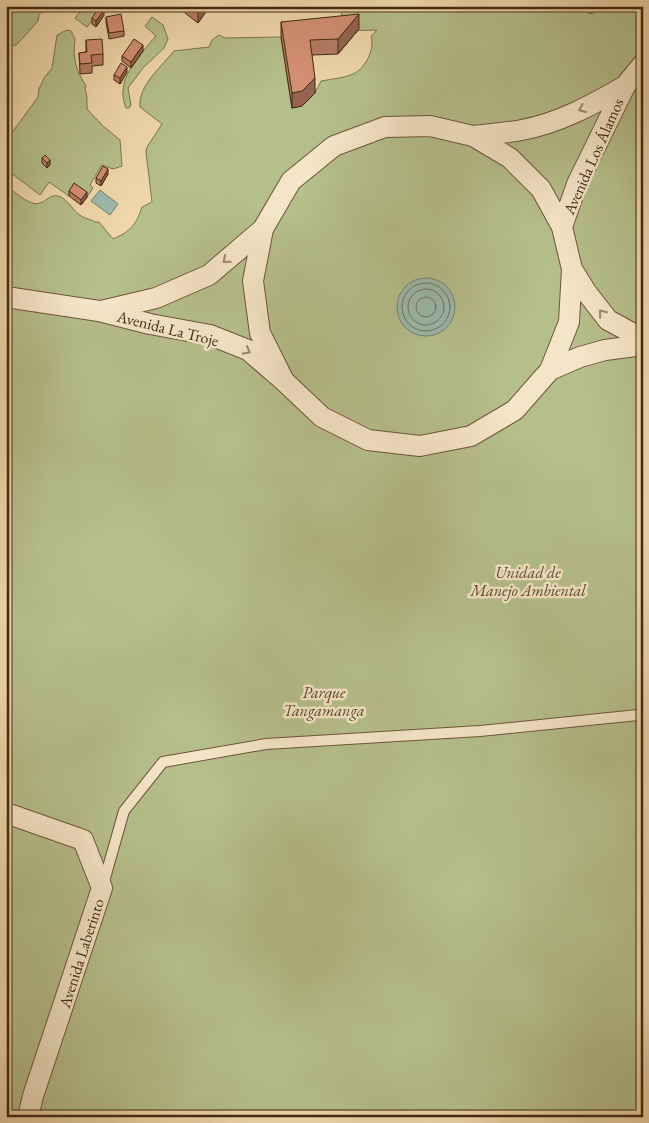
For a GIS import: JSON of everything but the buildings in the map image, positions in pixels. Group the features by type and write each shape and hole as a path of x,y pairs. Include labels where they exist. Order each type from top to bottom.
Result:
{"street":[{"name":"Avenida Los Álamos","path":"562,227 577,184 625,86 643,64"},
{"name":"Avenida Los Álamos","path":"473,136 522,130 554,121 586,108 625,86"},
{"path":"430,126 473,136 510,158 541,189 562,227 572,269 569,322 550,370 516,410 471,436 420,446 368,440 322,417 284,380 260,333 253,281 263,228 291,181 334,146 385,127 430,126"},
{"name":"Avenida La Troje","path":"99,311 156,298 209,275 263,228"},
{"path":"572,269 587,293 608,320 643,339"},
{"name":"Avenida La Troje","path":"6,297 99,311 210,336 248,350 284,380"},
{"path":"550,370 605,350 643,345"},
{"name":"Avenida Laberinto","path":"6,813 83,840 102,888 33,1096 28,1117"}],"lane":[{"path":"102,888 124,811 163,762 266,744 480,731 638,715 643,718"}],"green space":[{"path":"8,6 46,6 39,15 38,21 23,38 16,45 6,47 6,10"},
{"path":"85,6 104,6 87,27 75,18"},
{"name":"Parque Tangamanga","path":"341,6 643,6 643,1117 6,1117 6,186 22,198 36,204 53,196 61,197 81,216 99,222 113,239 119,236 132,227 142,207 152,202 146,152 147,147 162,124 140,107 140,99 146,84 174,51 209,47 212,40 219,35 225,38 281,37 292,108 297,107 310,99 321,81 353,74 362,67 368,58 372,47 371,36 377,30 343,31"},
{"path":"152,17 163,25 168,39 164,48 143,68 128,88 131,105 129,108 126,108 123,88 126,78 136,60 156,36 145,26"},
{"path":"67,30 71,31 75,39 74,54 79,74 86,86 87,109 120,140 122,166 113,169 102,165 90,185 93,188 87,197 74,188 69,196 49,182 40,195 6,169 6,141 38,97 44,78 52,68 57,35"}],"water":[{"path":"100,190 118,204 110,215 91,201"},
{"path":"420,278 432,278 447,286 455,301 455,313 447,328 432,336 420,336 405,328 397,313 397,301 405,286"}],"park label":[{"name":"Unidad de Manejo Ambiental","path":"528,581"}]}
